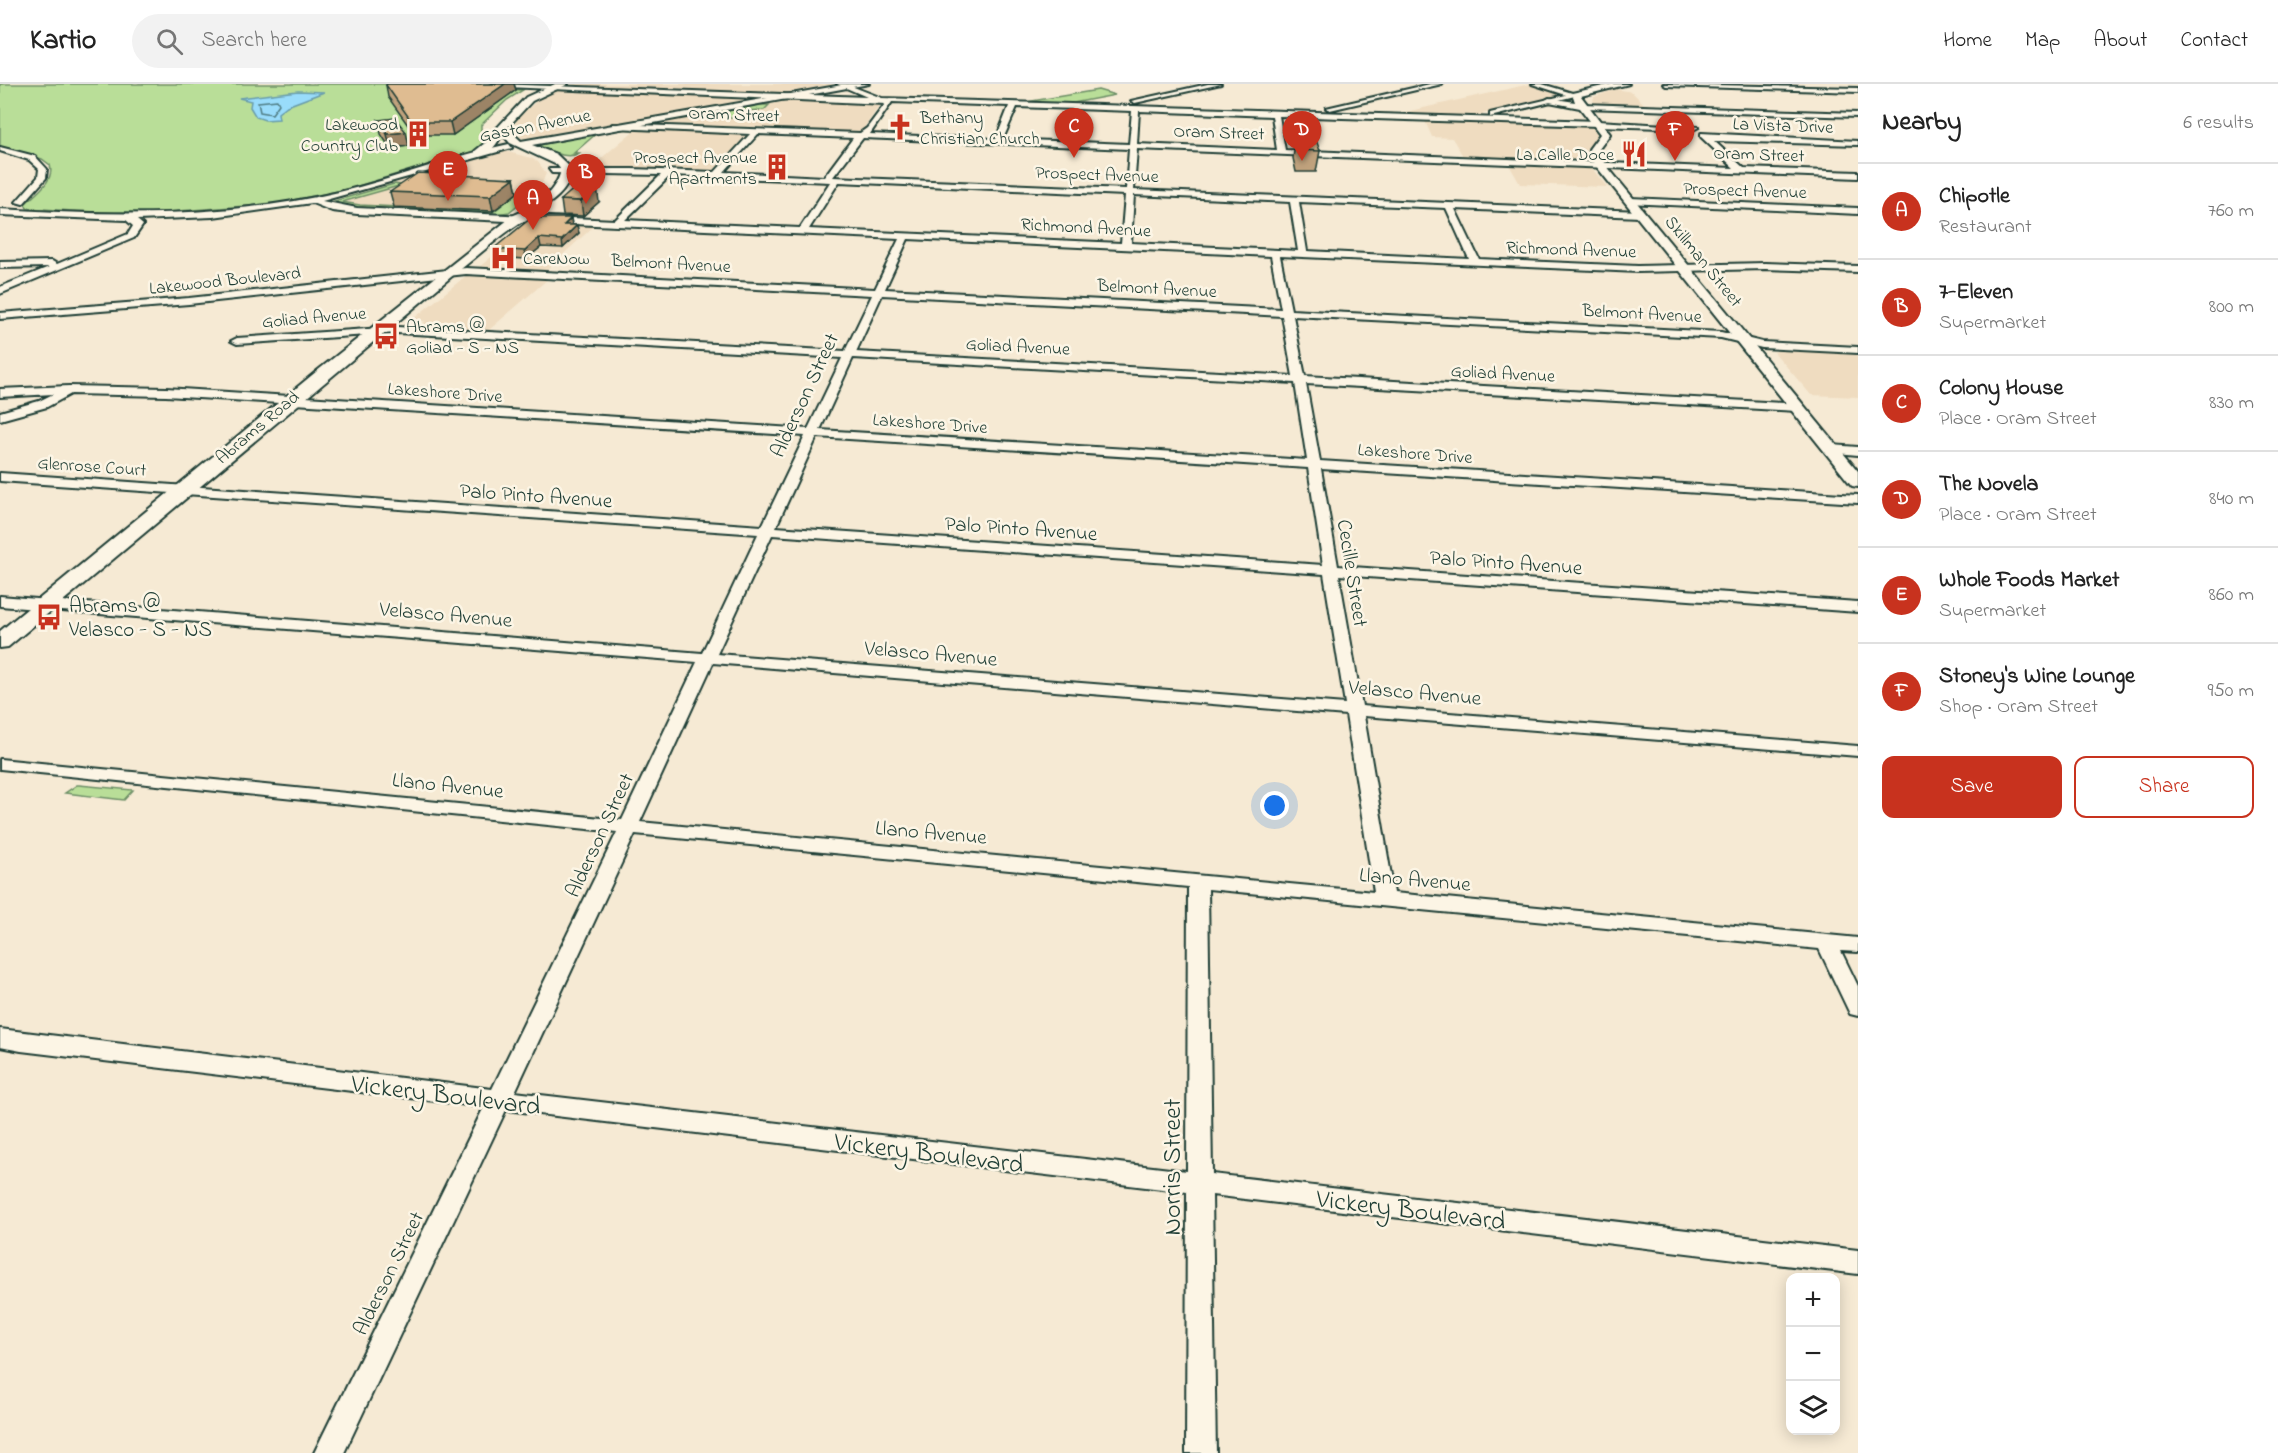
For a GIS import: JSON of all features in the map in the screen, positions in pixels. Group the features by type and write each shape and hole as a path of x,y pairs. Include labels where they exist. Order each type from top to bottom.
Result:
{"main road":[{"path":"511,102 536,88 563,84"},
{"path":"659,123 844,85 864,84"},
{"path":"1575,95 1624,84"},
{"path":"549,86 512,114 503,125 503,131 515,145 556,158 567,170"},
{"path":"1575,95 1599,124 1605,138 1594,148 1593,155 1600,164"},
{"path":"1549,101 1586,106"},
{"path":"498,114 512,114"},
{"name":"Gaston Avenue","path":"515,145 641,119 643,125 659,123"},
{"path":"479,153 490,146 492,134 545,161 552,171"},
{"name":"Skillman Street","path":"1600,164 1858,482"},
{"name":"Abrams Road","path":"0,642 289,400 519,218 530,214 562,186 567,170"},
{"name":"Abrams Road","path":"519,218 517,213 549,183 552,171"}],"street":[{"path":"1130,95 1184,84"},
{"path":"1121,108 1128,102 1218,84"},
{"path":"1312,115 1312,112 1439,84"},
{"path":"1535,84 1575,95"},
{"path":"1666,84 1858,90"},
{"path":"1689,84 1711,87"},
{"path":"803,231 855,140 870,130 889,103 844,85"},
{"path":"482,86 536,88"},
{"path":"549,86 885,100 1695,127"},
{"path":"1468,120 1575,95"},
{"path":"1090,107 1094,102 1108,99"},
{"path":"935,111 941,101"},
{"path":"999,140 1014,104"},
{"path":"1586,106 1858,115"},
{"path":"1126,246 1136,108"},
{"path":"1676,109 1741,170"},
{"path":"1275,113 1281,151"},
{"path":"1494,114 1492,119 1504,122"},
{"name":"Oram Street","path":"615,126 659,123 756,131 1858,175"},
{"path":"717,174 756,131"},
{"name":"La Vista Drive","path":"1707,138 1858,143"},
{"name":"Gaston Avenue","path":"0,212 128,217 239,211 314,201 360,190 479,153 515,145"},
{"path":"0,149 23,154 42,165 42,178 16,207 17,213"},
{"name":"Prospect Avenue","path":"552,171 588,166 669,172 1640,214"},
{"path":"618,222 669,172"},
{"path":"1294,200 1304,254"},
{"name":"Richmond Avenue","path":"314,201 332,208 357,211 1475,262 1684,268 1765,266 1858,269"},
{"name":"Prospect Avenue","path":"1630,201 1858,211"},
{"path":"0,207 20,202"},
{"path":"1449,206 1475,262"},
{"path":"239,211 357,211"},
{"path":"0,291 131,236 194,215"},
{"path":"128,217 138,225 131,236"},
{"name":"Alderson Street","path":"329,1453 709,658 904,236"},
{"name":"Cecille Street","path":"1275,253 1300,380 1385,900"},
{"path":"0,265 63,264"},
{"name":"Belmont Avenue","path":"452,271 1721,335 1762,345 1858,350"},
{"name":"Lakewood Boulevard","path":"0,316 254,295 452,271"},
{"name":"Goliad Avenue","path":"237,341 380,330 1797,407"},
{"path":"0,416 43,404 69,390"},
{"name":"Lakeshore Drive","path":"0,393 69,390 289,400 1858,499"},
{"path":"1831,449 1858,451"},
{"name":"Glenrose Court","path":"0,477 182,491"},
{"name":"Palo Pinto Avenue","path":"182,491 1858,607"},
{"name":"Velasco Avenue","path":"0,601 1858,751"},
{"name":"Llano Avenue","path":"0,764 1858,945"},
{"name":"Norris Street","path":"1198,882 1201,1453"},
{"path":"1826,942 1858,1008"},
{"name":"Vickery Boulevard","path":"0,1038 499,1101 1858,1262"}],"shaded area":[{"path":"576,84 830,84 838,87 525,140 513,131 517,119 542,96"},
{"path":"1530,84 1555,90 1558,95 1471,117 1392,115"},
{"path":"1616,89 1632,92 1647,107 1597,105 1593,101 1594,97"},
{"path":"799,99 881,103 864,128 857,133 648,125"},
{"path":"1425,121 1583,126 1594,128 1598,136 1585,152 1589,161 1584,162 1463,156 1452,138 1432,137"},
{"path":"637,128 741,132 748,135 714,172 591,167"},
{"path":"504,151 531,158 538,162 546,173 540,189 509,212 351,207 331,202"},
{"path":"1508,163 1591,167 1607,187 1520,184"},
{"path":"532,223 594,226 544,272 478,268"},
{"path":"468,274 548,279 489,330 421,326 425,321 412,320"},
{"path":"1786,349 1854,353 1858,356 1858,397 1811,395 1774,352"}],"green space":[{"path":"0,84 434,84 436,86 523,90 507,100 481,125 481,134 489,143 480,149 348,189 273,204 165,212 88,212 27,208 25,204 50,176 50,165 42,159 0,148"},
{"path":"1098,90 1115,95 1068,104 1026,102"},
{"path":"769,105 764,110 743,111 749,113 746,116 748,118 694,117"},
{"path":"597,133 574,153 579,153 574,155 558,154 538,145"},
{"path":"394,184 402,185 342,202 360,205 493,212 517,193 531,194 509,212 497,214 352,207 331,202"},
{"path":"77,785 133,790 124,800 65,793"}],"water":[{"path":"298,91 324,92 287,106 278,113 279,119 265,120 256,117 250,107 251,101 239,98"}],"building":[{"path":"387,84 505,84 450,122 412,122"},
{"path":"395,118 406,132 387,134 378,120"},
{"path":"1296,137 1315,137 1320,151 1299,150"},
{"path":"418,173 514,178 490,196 390,192"},
{"path":"577,186 597,186 581,201 561,200"},
{"path":"531,218 571,218 564,225 577,225 562,240 539,238 525,251 493,249"}],"place":[{"name":"Bethany Christian Church","path":"900,127"},
{"name":"Lakewood Country Club","path":"418,134"},
{"name":"La Calle Doce","path":"1634,154"},
{"name":"Colony House","path":"1074,158"},
{"name":"The Novela","path":"1302,161"},
{"name":"Stoney's Wine Lounge","path":"1675,161"},
{"name":"Prospect Avenue Apartments","path":"777,167"},
{"name":"Whole Foods Market","path":"448,201"},
{"name":"7-Eleven","path":"586,204"},
{"name":"Chipotle","path":"533,230"},
{"name":"CareNow","path":"503,258"},
{"name":"Abrams @ Goliad - S - NS","path":"386,336"},
{"name":"Abrams @ Velasco - S - NS","path":"49,617"}]}
